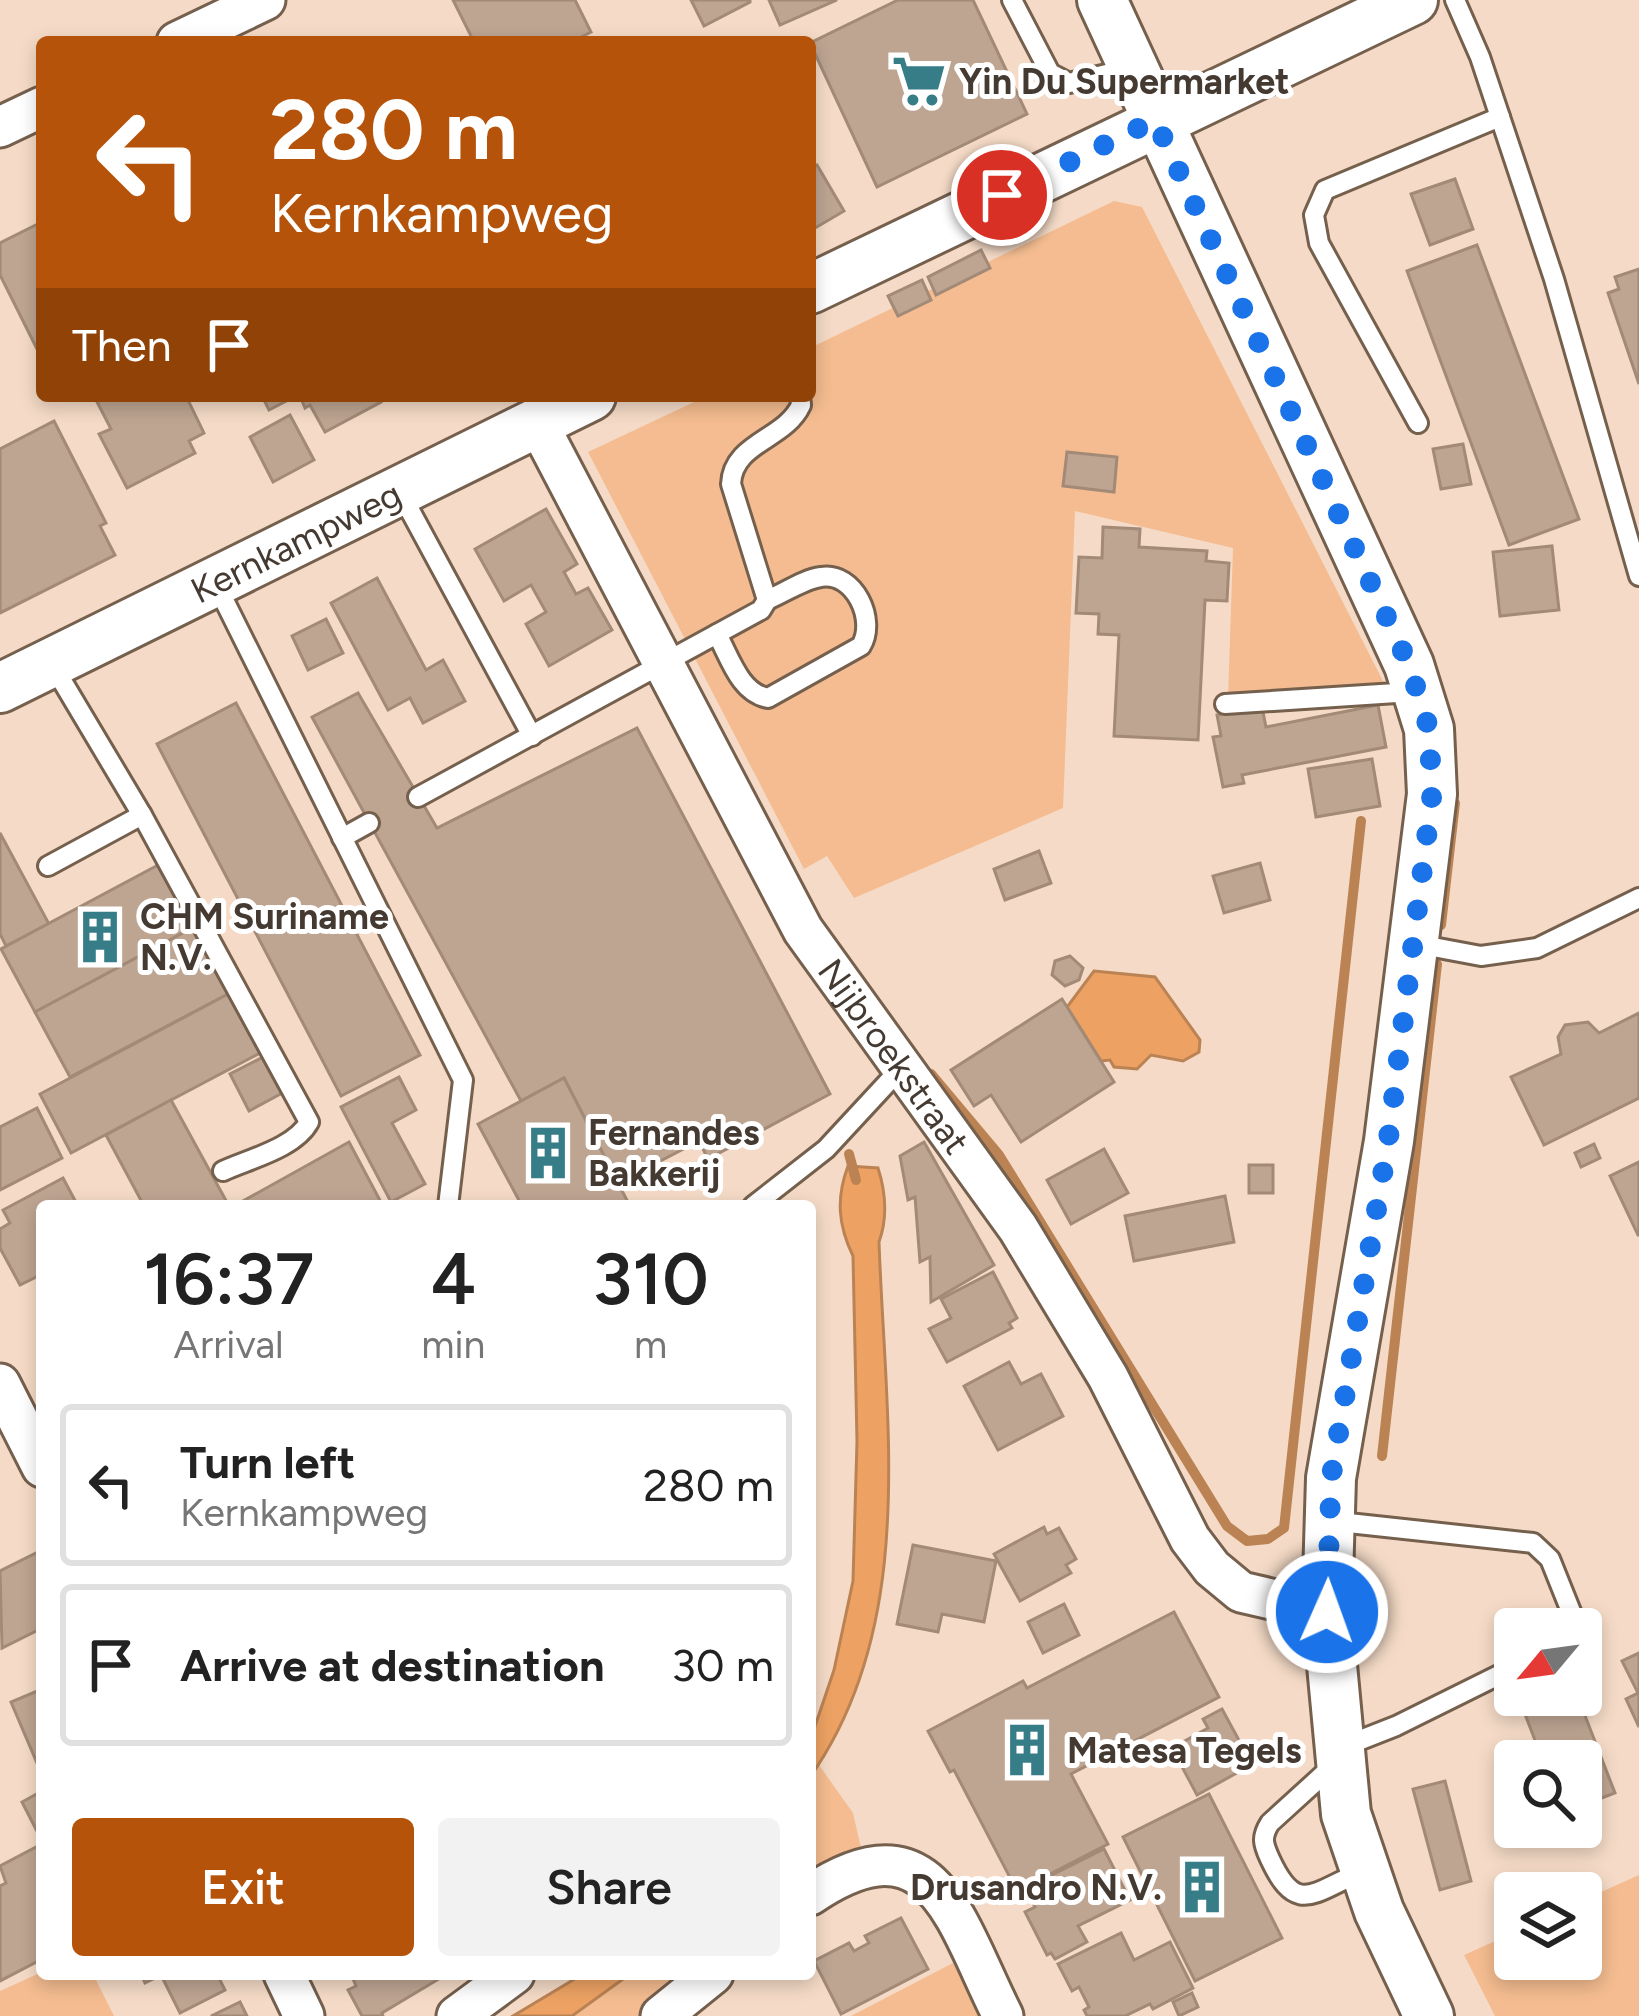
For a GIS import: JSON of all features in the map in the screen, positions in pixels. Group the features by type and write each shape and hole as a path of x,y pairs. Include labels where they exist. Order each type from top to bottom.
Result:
{"street":[{"path":"190,36 265,0"},
{"path":"1102,0 1409,665 1429,729 1432,794 1388,1142 1331,1478 1327,1612 1346,1814 1417,2012"},
{"path":"816,286 1413,0"},
{"path":"0,127 36,110"},
{"name":"Kernkampweg","path":"0,688 579,402"},
{"name":"Nijbroekstraat","path":"537,422 803,929 1018,1228 1108,1377 1190,1539 1212,1568 1241,1592 1327,1612"},
{"path":"0,1384 36,1455"},
{"path":"816,1891 867,1865 908,1867 937,1887 1003,2016"},
{"path":"287,1980 304,2016"},
{"path":"458,2016 506,1980"},
{"path":"661,2016 705,1980"}],"lane":[{"path":"1012,0 1050,73 1059,80 1069,83 1132,68"},
{"path":"1455,0 1476,46 1555,279 1639,575"},
{"path":"1418,423 1319,242 1314,215 1325,190 1500,117"},
{"path":"767,600 731,484 731,470 735,460 790,423 801,402"},
{"path":"399,491 532,736"},
{"path":"418,797 760,610 767,600 820,577 835,577 850,587 869,618 869,634 861,646 768,698 753,695 744,685 717,634"},
{"path":"215,582 463,1079 449,1200"},
{"path":"52,664 142,815 309,1121 292,1139 223,1172"},
{"path":"1225,704 1417,692"},
{"path":"48,866 142,815"},
{"path":"342,838 369,823"},
{"path":"1413,943 1481,956 1537,948 1639,898"},
{"path":"761,1200 826,1149 902,1067"},
{"path":"1330,1521 1533,1543 1550,1558 1570,1608"},
{"path":"1365,1870 1305,1895 1294,1894 1284,1889 1263,1844 1263,1833 1340,1753 1494,1677"}],"shaded area":[{"path":"1114,201 1142,207 1387,689 1228,699 1233,548 1075,511 1063,808 854,898 827,856 804,869 588,452 694,402 816,402 816,345"},
{"path":"1094,971 1155,977 1200,1040 1199,1052 1183,1061 1151,1055 1137,1069 1101,1061 1067,1007"},
{"path":"848,1166 878,1168 884,1196 879,1242 888,1518 868,1653 845,1717 816,1767 816,1723 834,1670 853,1581 857,1441 853,1256 840,1211"},
{"path":"819,1765 853,1813 861,1848 816,1868"},
{"path":"1639,1875 1639,2016 1495,2016 1464,1955 1494,1941 1494,1980 1602,1980 1602,1892"},
{"path":"953,1963 982,2016 851,2016"},
{"path":"36,1975 36,1980 96,1980 114,2016 0,2016 0,1991"},
{"path":"573,1980 622,1980 572,2016 513,2016"},
{"path":"622,1980 686,1980 644,2016 572,2016"}],"building":[{"path":"453,0 575,0 591,32 583,36 471,36"},
{"path":"691,0 750,0 750,2 704,26"},
{"path":"769,0 837,0 780,25"},
{"name":"Yin Du Supermarket","path":"898,0 973,0 1027,114 877,187 816,56 816,40"},
{"path":"816,166 844,211 816,227"},
{"path":"1455,179 1473,229 1430,245 1411,194"},
{"path":"36,225 36,347 0,275 0,243"},
{"path":"1477,245 1579,519 1509,545 1407,271"},
{"path":"981,250 990,268 936,295 928,277"},
{"path":"1639,269 1639,384 1608,293 1619,289 1615,277"},
{"path":"922,280 931,300 898,316 888,296"},
{"path":"97,402 189,402 204,433 189,441 195,453 127,488 99,434 111,429"},
{"path":"302,402 381,402 325,432 310,405 305,408"},
{"path":"290,415 314,460 273,482 250,437"},
{"path":"54,421 106,523 100,526 115,555 0,613 0,449"},
{"path":"1463,444 1471,484 1441,489 1433,449"},
{"path":"1067,452 1117,457 1114,492 1063,486"},
{"path":"546,509 577,564 564,572 576,594 588,588 612,630 549,666 526,624 546,612 531,585 504,601 475,549"},
{"path":"1103,527 1140,529 1139,547 1207,551 1206,561 1229,563 1227,601 1205,600 1198,740 1114,736 1119,635 1098,634 1099,614 1076,613 1079,557 1102,558"},
{"path":"1552,546 1559,610 1500,616 1493,552"},
{"path":"377,578 426,670 443,660 465,701 423,723 410,698 388,710 331,603"},
{"path":"326,619 343,653 308,670 292,636"},
{"path":"358,693 437,828 637,728 830,1094 708,1159 699,1141 618,1183 564,1078 521,1101 312,717"},
{"path":"236,703 420,1055 341,1096 157,744"},
{"path":"1378,705 1386,747 1242,775 1244,783 1223,787 1213,737 1221,736 1217,715 1262,707 1266,727"},
{"path":"1372,759 1380,806 1316,817 1308,769"},
{"path":"0,833 49,924 6,946 0,934"},
{"path":"1039,851 1051,883 1005,900 994,869"},
{"path":"1260,863 1270,900 1224,913 1213,876"},
{"name":"CHM Suriname N.V.","path":"160,864 194,927 35,1012 1,949"},
{"path":"194,927 230,993 70,1077 35,1012"},
{"path":"1070,956 1083,968 1079,980 1065,986 1052,975 1055,961"},
{"path":"230,993 262,1052 71,1153 40,1094"},
{"path":"1062,999 1114,1082 1021,1142 991,1095 974,1106 951,1070"},
{"path":"1639,1013 1639,1098 1544,1145 1511,1077 1561,1054 1558,1037 1565,1025 1588,1022 1599,1033"},
{"path":"269,1054 288,1090 249,1111 230,1074"},
{"path":"399,1077 416,1110 392,1123 425,1184 390,1200 341,1107"},
{"name":"Fernandes Bakkerij","path":"564,1078 627,1200 519,1200 478,1124"},
{"path":"171,1100 226,1200 141,1200 106,1135"},
{"path":"37,1108 62,1158 0,1190 0,1127"},
{"path":"349,1142 380,1200 245,1200"},
{"path":"924,1142 994,1265 931,1302 930,1257 920,1262 915,1197 908,1200 900,1156"},
{"path":"1594,1144 1600,1158 1581,1167 1575,1153"},
{"path":"1104,1149 1128,1193 1071,1224 1047,1180"},
{"path":"1639,1162 1639,1235 1638,1235 1610,1176"},
{"path":"1249,1165 1273,1165 1273,1193 1249,1193"},
{"path":"63,1178 75,1200 36,1200 36,1277 20,1285 0,1248 0,1229 10,1223 3,1210"},
{"path":"1225,1196 1234,1242 1134,1261 1125,1216"},
{"path":"993,1272 1017,1318 1009,1323 1012,1328 947,1362 929,1329 951,1318 941,1299"},
{"path":"1009,1362 1021,1384 1041,1374 1063,1416 998,1450 964,1386"},
{"path":"1044,1527 1047,1534 1059,1528 1076,1559 1066,1565 1071,1573 1020,1601 994,1554"},
{"path":"913,1545 996,1561 984,1622 942,1614 938,1632 897,1624"},
{"path":"36,1553 36,1631 2,1648 0,1571"},
{"path":"1064,1604 1079,1635 1043,1653 1028,1622"},
{"name":"Matesa Tegels","path":"1174,1612 1219,1697 1071,1774 1108,1844 1017,1891 954,1770 950,1772 928,1731 1023,1681 1027,1688"},
{"path":"1639,1653 1639,1727 1626,1699 1638,1693 1622,1661"},
{"path":"36,1692 36,1761 11,1702"},
{"path":"1222,1709 1247,1755 1239,1760 1244,1769 1197,1795 1172,1748 1208,1728 1203,1719"},
{"path":"1526,1716 1585,1716 1594,1740 1535,1740"},
{"path":"1602,1759 1615,1793 1602,1798"},
{"path":"1445,1781 1471,1881 1440,1890 1413,1789"},
{"path":"36,1794 36,1829 22,1802"},
{"name":"Drusandro N.V.","path":"1209,1794 1282,1938 1195,1981 1123,1837"},
{"path":"36,1847 36,1962 0,1981 0,1886 6,1883 0,1866"},
{"path":"1104,1849 1130,1900 1078,1926 1087,1942 1055,1959 1047,1955 1025,1912 1035,1907 1026,1888"},
{"path":"901,1918 928,1969 841,2014 816,1960 849,1943 854,1951 869,1943 865,1936"},
{"path":"1121,1933 1134,1960 1170,1942 1193,1988 1153,2009 1150,2004 1125,2016 1087,2016 1084,2010 1089,2007 1079,1987 1072,1991 1058,1964"},
{"path":"164,1980 220,1980 225,1990 180,2013"},
{"path":"354,1980 437,1980 383,2016 362,2016 348,1990 356,1986"},
{"path":"1192,1993 1198,2007 1179,2016 1173,2002"},
{"path":"240,2002 247,2016 211,2016"}],"waterway":[{"path":"1441,925 1455,803"},
{"path":"931,1074 999,1155 1227,1526 1247,1541 1268,1539 1284,1528 1361,821"},
{"path":"1382,1456 1437,964"},
{"path":"849,1154 856,1180"}],"place":[{"name":"Yin Du Supermarket","path":"919,81"},
{"name":"CHM Suriname N.V.","path":"100,937"},
{"name":"Fernandes Bakkerij","path":"548,1153"},
{"name":"Matesa Tegels","path":"1027,1750"},
{"name":"Drusandro N.V.","path":"1202,1887"}],"route":[{"path":"1002,195 1155,120 1409,665 1429,729 1432,794 1388,1142 1331,1478 1327,1612"}]}
